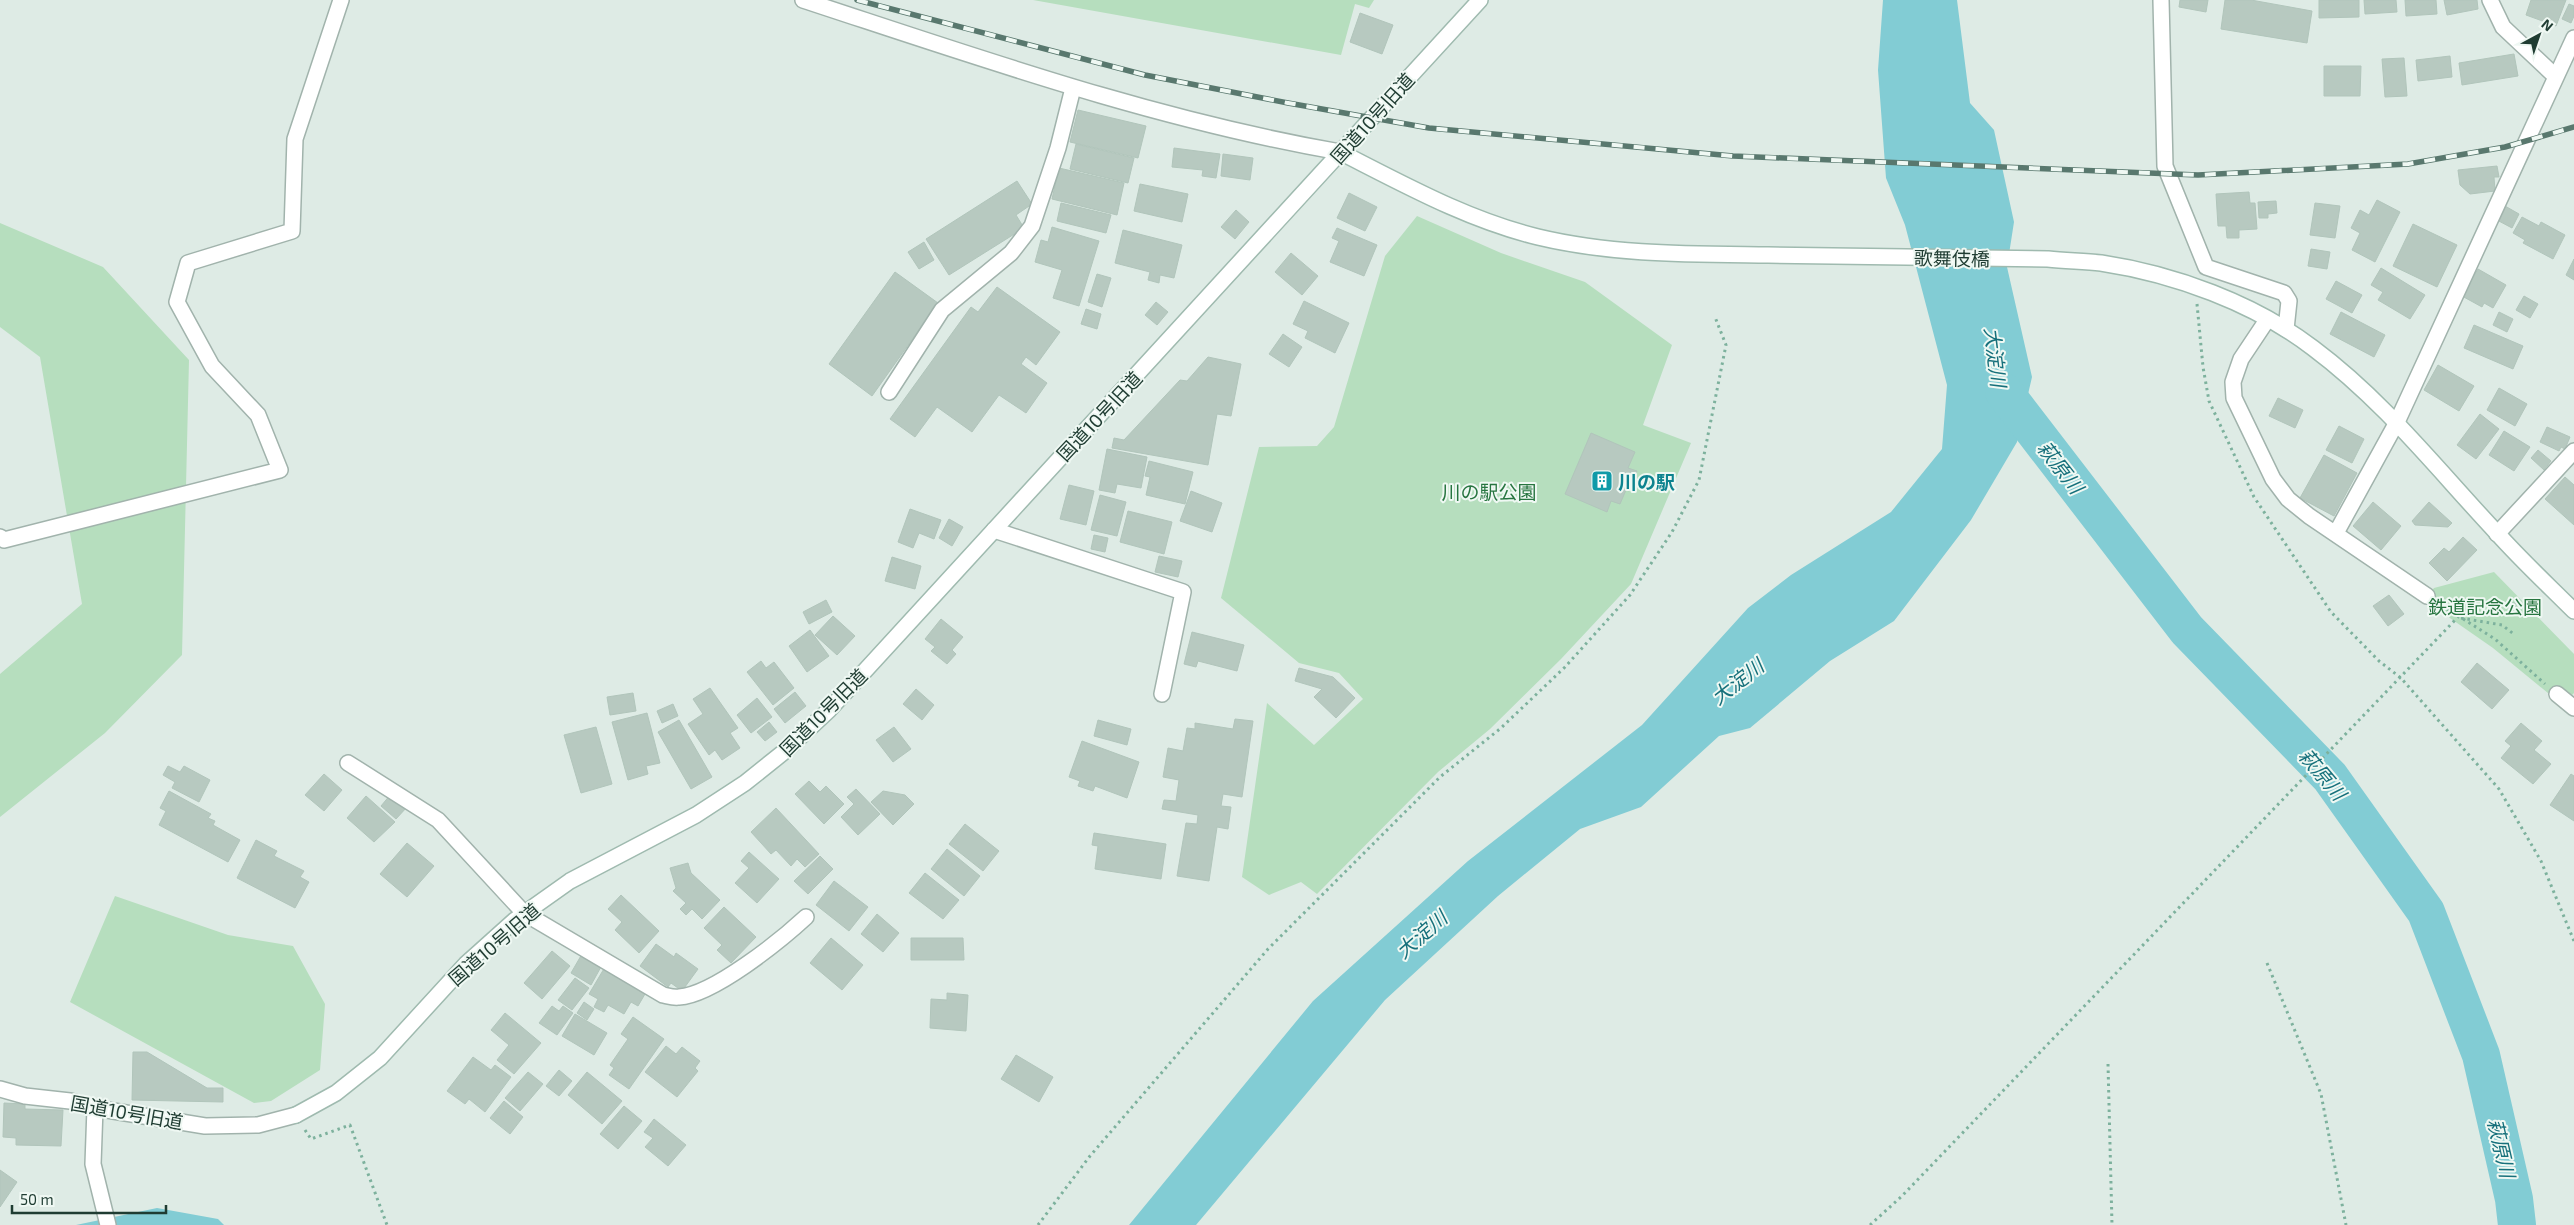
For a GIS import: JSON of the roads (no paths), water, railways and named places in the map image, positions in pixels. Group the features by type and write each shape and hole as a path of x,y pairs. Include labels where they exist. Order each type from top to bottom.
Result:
{"street":[{"path":"0,537 4,540 280,470 258,415 212,366 177,302 188,263 292,231 294,139 341,0"},
{"name":"歌舞伎橋","path":"803,0 1072,88 1131,105 1292,144 1340,152 1448,206 1538,237 1582,246 1642,252 2048,259 2101,263 2196,287 2286,330 2313,348 2365,390 2397,422 2497,534 2574,611"},
{"name":"国道10号旧道","path":"0,1089 95,1108 205,1126 258,1125 296,1115 336,1093 380,1058 466,964 524,913 570,881 696,815 745,783 785,752 829,710 1480,0"},
{"path":"2162,0 2165,166 2206,267 2284,294 2289,301 2286,330"},
{"path":"2490,0 2503,27 2555,76"},
{"path":"2336,533 2397,422 2574,38"},
{"path":"890,392 942,310 1011,253 1032,226 1058,148 1072,88"},
{"path":"2267,320 2241,359 2233,382 2234,398 2273,479 2288,499 2427,596"},
{"path":"2497,534 2574,452"},
{"path":"994,530 1184,592 1162,694"},
{"path":"2557,694 2574,708"},
{"path":"348,763 385,784 438,820 524,913 663,995 678,998 702,991 770,949 806,917"},
{"path":"95,1108 93,1164 108,1225"}],"water":[{"name":"大淀川","path":"1883,0 1957,0 1970,103 1994,130 2014,222 2007,267 2032,377 2017,442 1971,520 1894,621 1830,661 1750,728 1719,736 1641,807 1580,829 1498,896 1385,1000 1196,1225 1129,1225 1313,1001 1468,861 1642,725 1748,608 1791,575 1891,512 1942,449 1947,385 1905,225 1886,178 1878,70"},
{"path":"157,1208 218,1219 224,1225 76,1225"}],"waterway":[{"name":"萩原川","path":"2004,392 2187,630 2330,777 2426,912 2481,1055 2514,1199 2517,1225"}],"railway":[{"path":"857,0 1145,75 1288,103 1429,128 1733,156 2198,175 2408,164 2505,147 2574,127"}],"place":[{"name":"川の駅","path":"1602,481"}],"park label":[{"name":"川の駅公園","path":"1489,491"},
{"name":"鉄道記念公園","path":"2485,606"}]}
